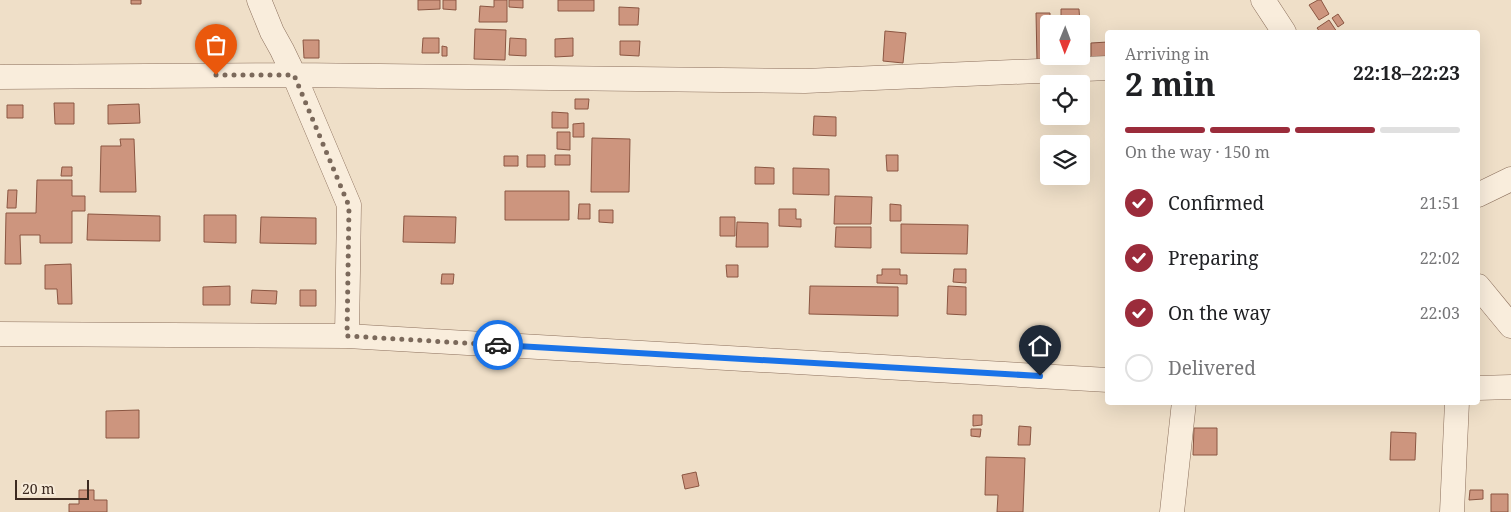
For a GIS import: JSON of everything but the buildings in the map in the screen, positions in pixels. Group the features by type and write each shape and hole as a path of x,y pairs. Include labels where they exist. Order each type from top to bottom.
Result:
{"street":[{"path":"259,0 272,32 294,75 349,206 347,336"},
{"path":"1263,0 1283,30"},
{"path":"0,77 294,75 805,81 1105,68"},
{"path":"1480,194 1511,180"},
{"path":"1480,288 1511,326"},
{"path":"0,334 347,336 1105,378"},
{"path":"1480,388 1511,387"},
{"path":"1172,512 1184,405"},
{"path":"1452,512 1457,405"}],"way so far":[{"path":"216,75 294,75 349,206 347,336 498,345"}],"route":[{"path":"498,345 1040,376"}]}
